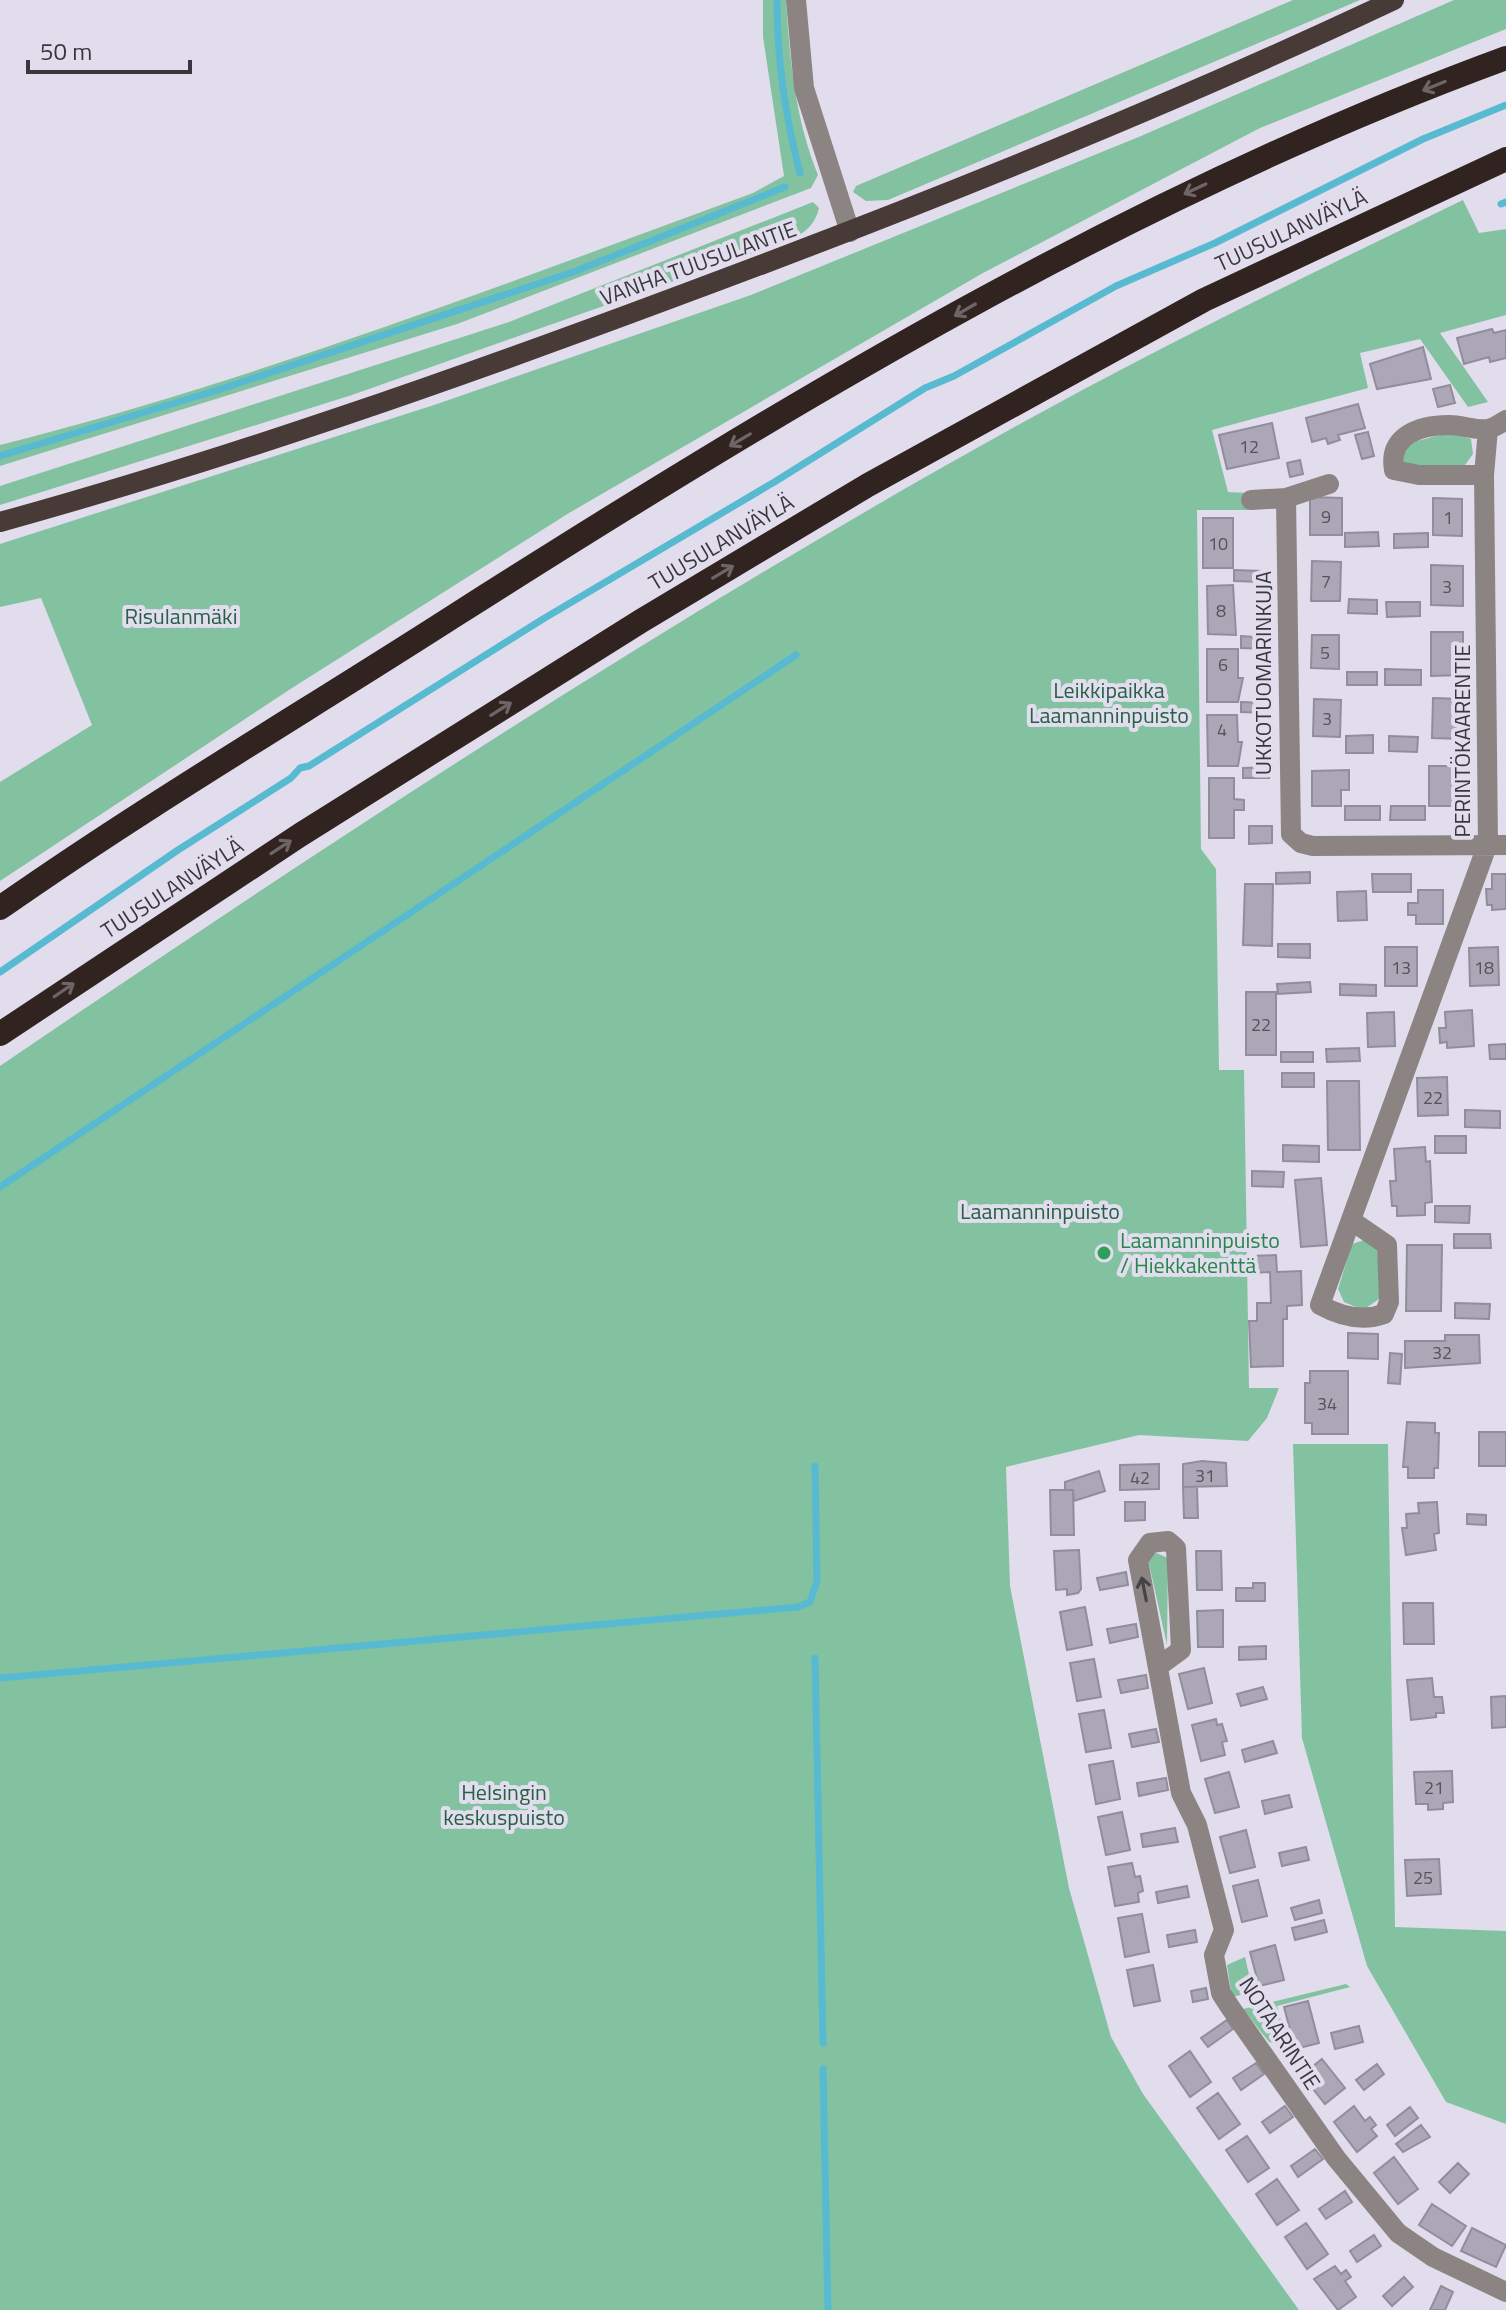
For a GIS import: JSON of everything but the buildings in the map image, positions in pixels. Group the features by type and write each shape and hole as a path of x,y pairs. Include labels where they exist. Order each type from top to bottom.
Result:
{"highway":[{"path":"0,908 580,536 808,399 1025,276 1276,150 1506,58"},
{"name":"TUUSULANVÄYLÄ","path":"0,1034 326,818 641,621 868,485 1204,300 1506,159"}],"main road":[{"name":"VANHA TUUSULANTIE","path":"0,522 482,369 850,232 1262,62 1394,0"}],"street":[{"path":"796,0 804,88 816,135 850,232"},
{"path":"1484,475 1405,473 1394,470 1392,456 1396,443 1429,427 1497,424"},
{"name":"PERINTÖKAARENTIE","path":"1352,1221 1387,1245 1389,1302 1384,1314 1375,1318 1338,1315 1320,1305 1352,1221 1497,844 1484,475 1497,424"},
{"path":"1251,500 1286,498 1329,484"},
{"name":"UKKOTUOMARINKUJA","path":"1286,498 1288,826 1301,843 1334,847 1497,844"},
{"name":"NOTAARINTIE","path":"1159,1666 1181,1650 1176,1548 1168,1541 1150,1543 1138,1560 1181,1793 1197,1825 1224,1930 1214,1955 1221,1993 1336,2158 1398,2233 1433,2257 1506,2292"}],"green space":[{"path":"763,0 786,0 799,111 818,175 811,188 457,324 0,466 0,445 191,391 380,329 753,193 784,176 763,37"},
{"path":"1293,0 1360,0 888,200 866,201 853,192 856,186"},
{"name":"Risulanmäki","path":"1454,0 1506,0 1506,29 1260,128 983,273 569,513 292,688 0,881 0,782 92,725 41,598 0,607 0,544 434,405 751,295 1141,136"},
{"name":"Helsingin keskuspuisto","path":"1463,200 1479,233 1506,229 1506,315 1440,333 1488,402 1468,407 1420,339 1360,353 1368,388 1212,430 1228,492 1249,493 1249,510 1197,510 1201,849 1216,869 1219,1070 1244,1070 1249,1388 1279,1388 1267,1418 1248,1441 1139,1435 1006,1467 1010,1586 1069,1888 1111,2037 1143,2094 1299,2310 0,2310 0,1066 376,815 759,574 1075,394"},
{"path":"813,202 819,208 812,224 790,240 352,395 0,505 0,486 509,322"},
{"path":"1451,432 1471,439 1473,454 1465,465 1405,468 1398,455 1406,444"},
{"path":"1364,1240 1377,1245 1382,1297 1363,1310 1344,1302 1338,1289 1352,1244"},
{"path":"1293,1444 1388,1444 1395,1927 1506,1931 1506,2124 1446,2102 1367,1966 1302,1738"},
{"path":"1154,1552 1168,1558 1167,1645 1148,1559"},
{"path":"1245,1957 1253,1992 1232,1997 1227,1965"},
{"path":"1346,1984 1350,1987 1277,2006 1289,2050 1286,2051 1284,2046 1269,2042 1243,2009"}],"waterway":[{"path":"777,0 783,87 800,173"},
{"path":"0,972 178,850 291,778 300,768 309,766 543,619 776,481 925,388 954,376 1116,286 1215,243 1423,139 1506,105"},
{"path":"0,456 218,390 576,271 785,187"},
{"path":"1501,204 1506,202"},
{"path":"0,1187 796,655"},
{"path":"0,1678 798,1607 810,1602 817,1581 815,1466"},
{"path":"815,1658 823,2043"},
{"path":"823,2069 828,2310"}],"place":[{"name":"Laamanninpuisto / Hiekkakenttä","path":"1104,1253"}],"park label":[{"name":"Leikkipaikka Laamanninpuisto","path":"1109,702"},
{"name":"Laamanninpuisto","path":"1040,1211"}]}
